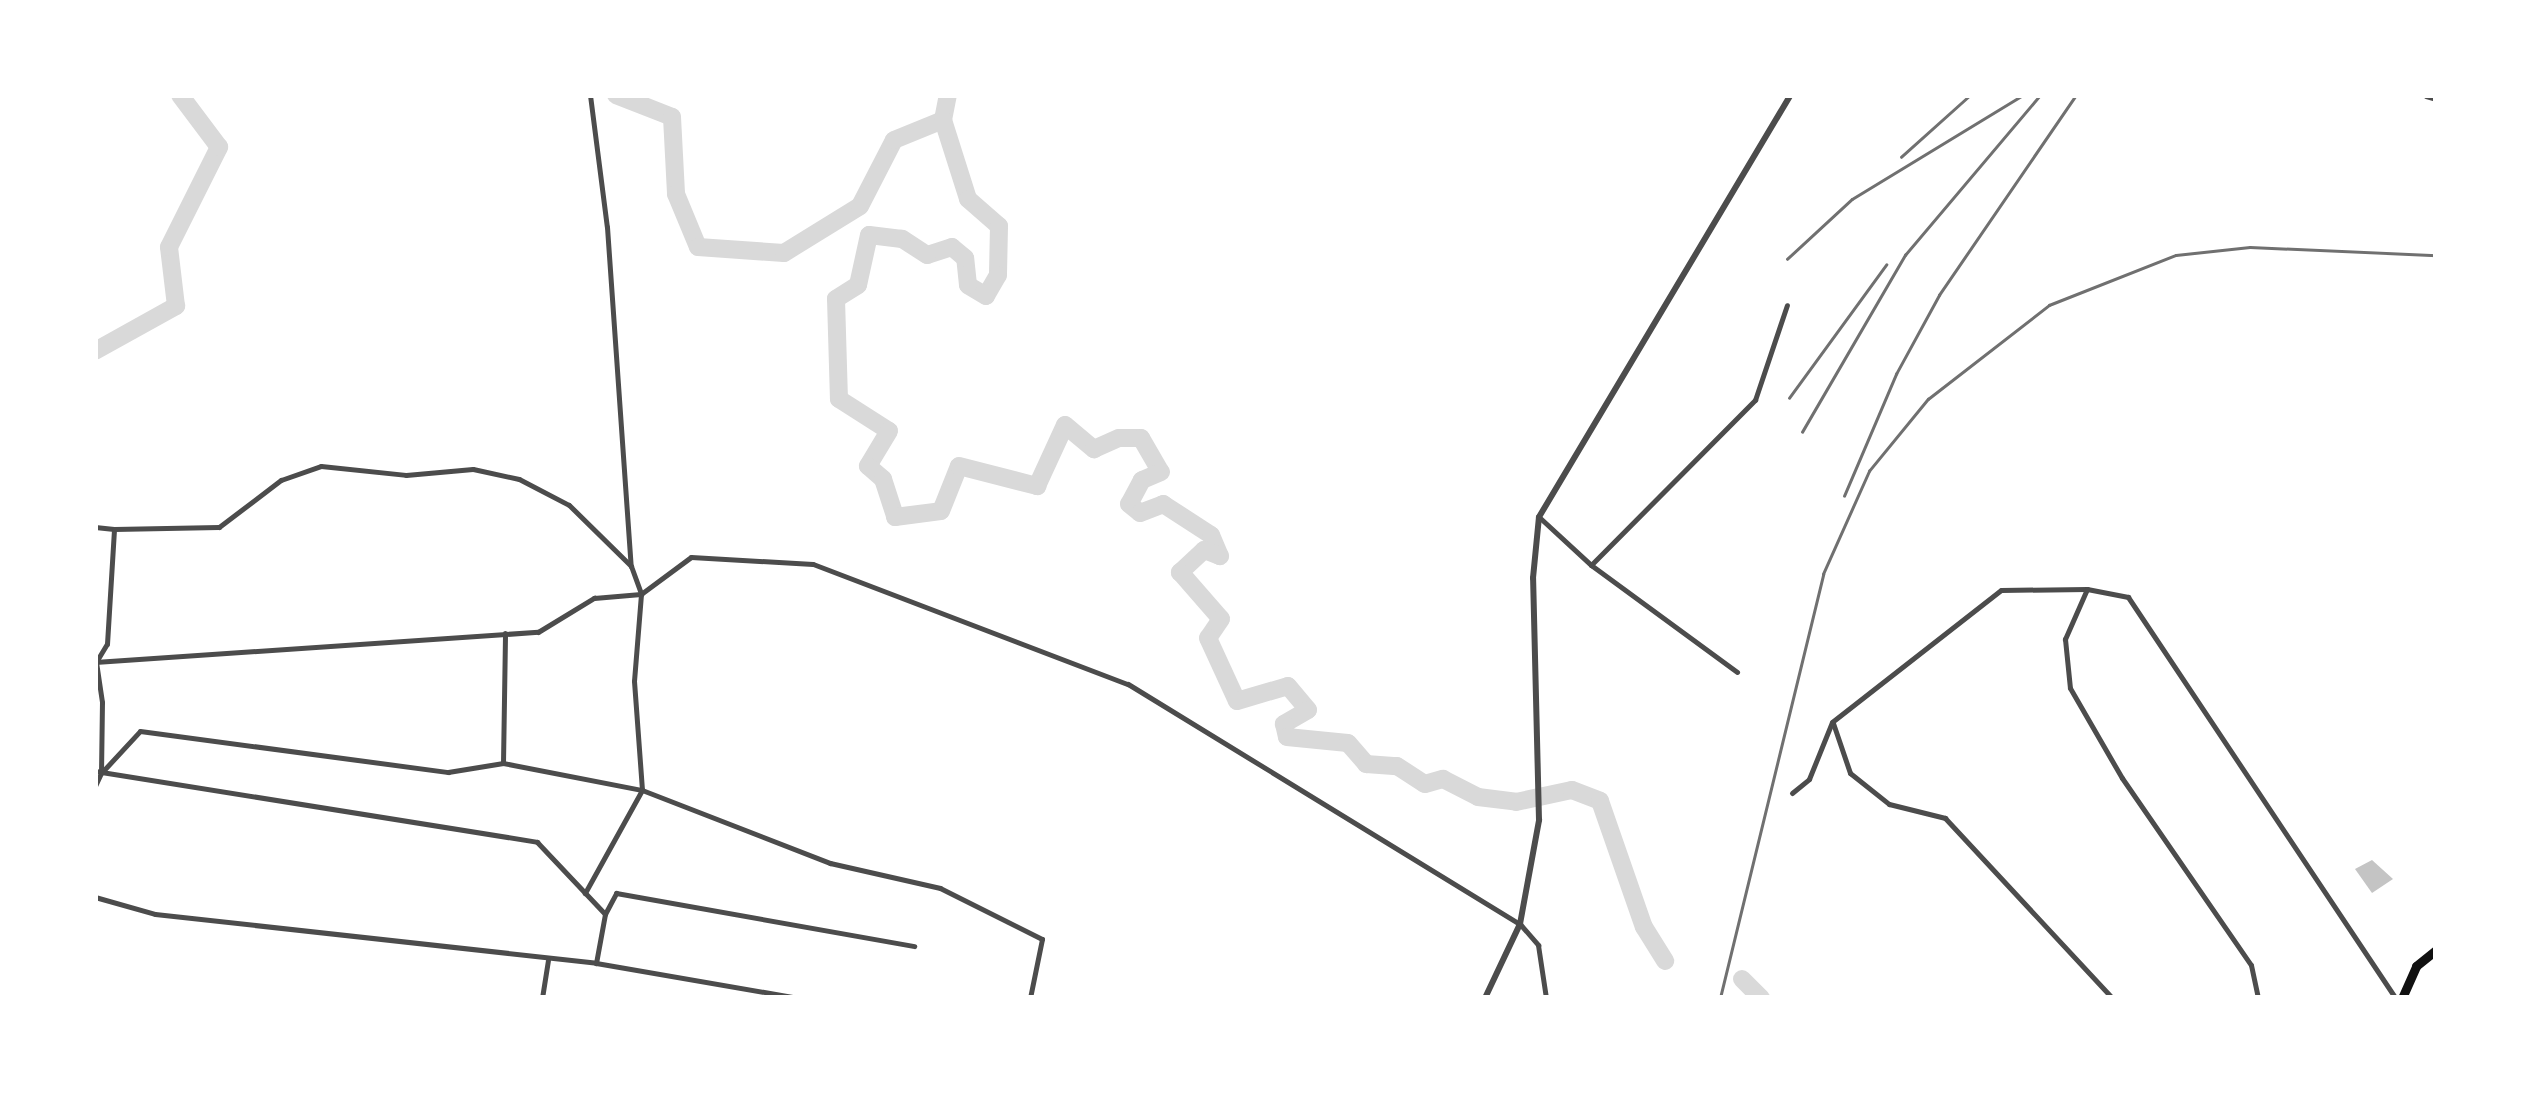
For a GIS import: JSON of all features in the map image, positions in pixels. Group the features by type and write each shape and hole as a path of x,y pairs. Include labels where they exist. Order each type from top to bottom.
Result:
{"main road":[{"path":"2398,998 2416,966 2436,950"}],"street":[{"path":"1486,998 1520,924 1540,820 1533,578 1539,517 1791,95"},
{"path":"2426,96 2436,99"},
{"path":"585,893 642,790 634,681 641,594 631,566 607,227 590,98"},
{"path":"1590,566 1755,400 1787,305"},
{"path":"95,528 219,527 281,480 321,466 406,475 473,469 548,491 631,566"},
{"path":"1539,517 1590,566 1736,672"},
{"path":"95,786 96,662 107,644 114,529"},
{"path":"96,662 538,632 594,598 641,594 691,557 813,564 1128,684 1520,924 1538,944 1546,998"},
{"path":"2087,589 2065,639 2070,688 2122,778 2251,964 2258,998"},
{"path":"1792,793 1809,779 1832,722 2001,590 2087,589 2128,597 2398,998"},
{"path":"503,763 505,634"},
{"path":"1832,722 1850,773 1888,804 1944,818 2112,998"},
{"path":"98,772 140,731 448,772 503,763 642,790 830,863 940,888 1042,939 1030,998"},
{"path":"98,772 537,842 604,914"},
{"path":"596,962 604,914 616,893 914,946"},
{"path":"95,897 155,914 548,960 596,962 798,998"},
{"path":"542,998 548,960"}],"building":[{"path":"2372,860 2393,879 2372,893 2355,869"}],"waterway":[{"path":"95,351 176,306 169,247 219,147 180,95"},
{"path":"616,95 672,117 676,194 698,247 784,253 860,206 894,140 943,120 948,95"},
{"path":"943,120 968,199 999,226 998,275 986,296 968,285 965,258 952,247 927,255 902,239 869,235 858,285 836,299 839,399 889,431 868,466 883,479 895,517 941,511 959,466 1037,486 1065,425 1094,449 1119,438 1141,438 1161,472 1142,480 1129,504 1140,513 1163,504 1211,535 1220,556 1204,550 1180,572 1221,619 1208,638 1237,701 1288,686 1308,710 1284,724 1287,737 1348,743 1366,764 1397,766 1425,784 1443,779 1478,797 1516,802 1572,790 1600,801 1644,927 1665,961"},
{"path":"1742,979 1761,998"}],"railway":[{"path":"1901,157 1970,95"},
{"path":"1787,259 1852,199 2023,95"},
{"path":"1802,432 1905,255 2040,95"},
{"path":"1844,496 1896,374 1939,295 2076,95"},
{"path":"1720,998 1823,574 1869,471 1928,399 2049,305 2176,255 2250,247 2436,255"},
{"path":"1789,398 1886,265"}]}
